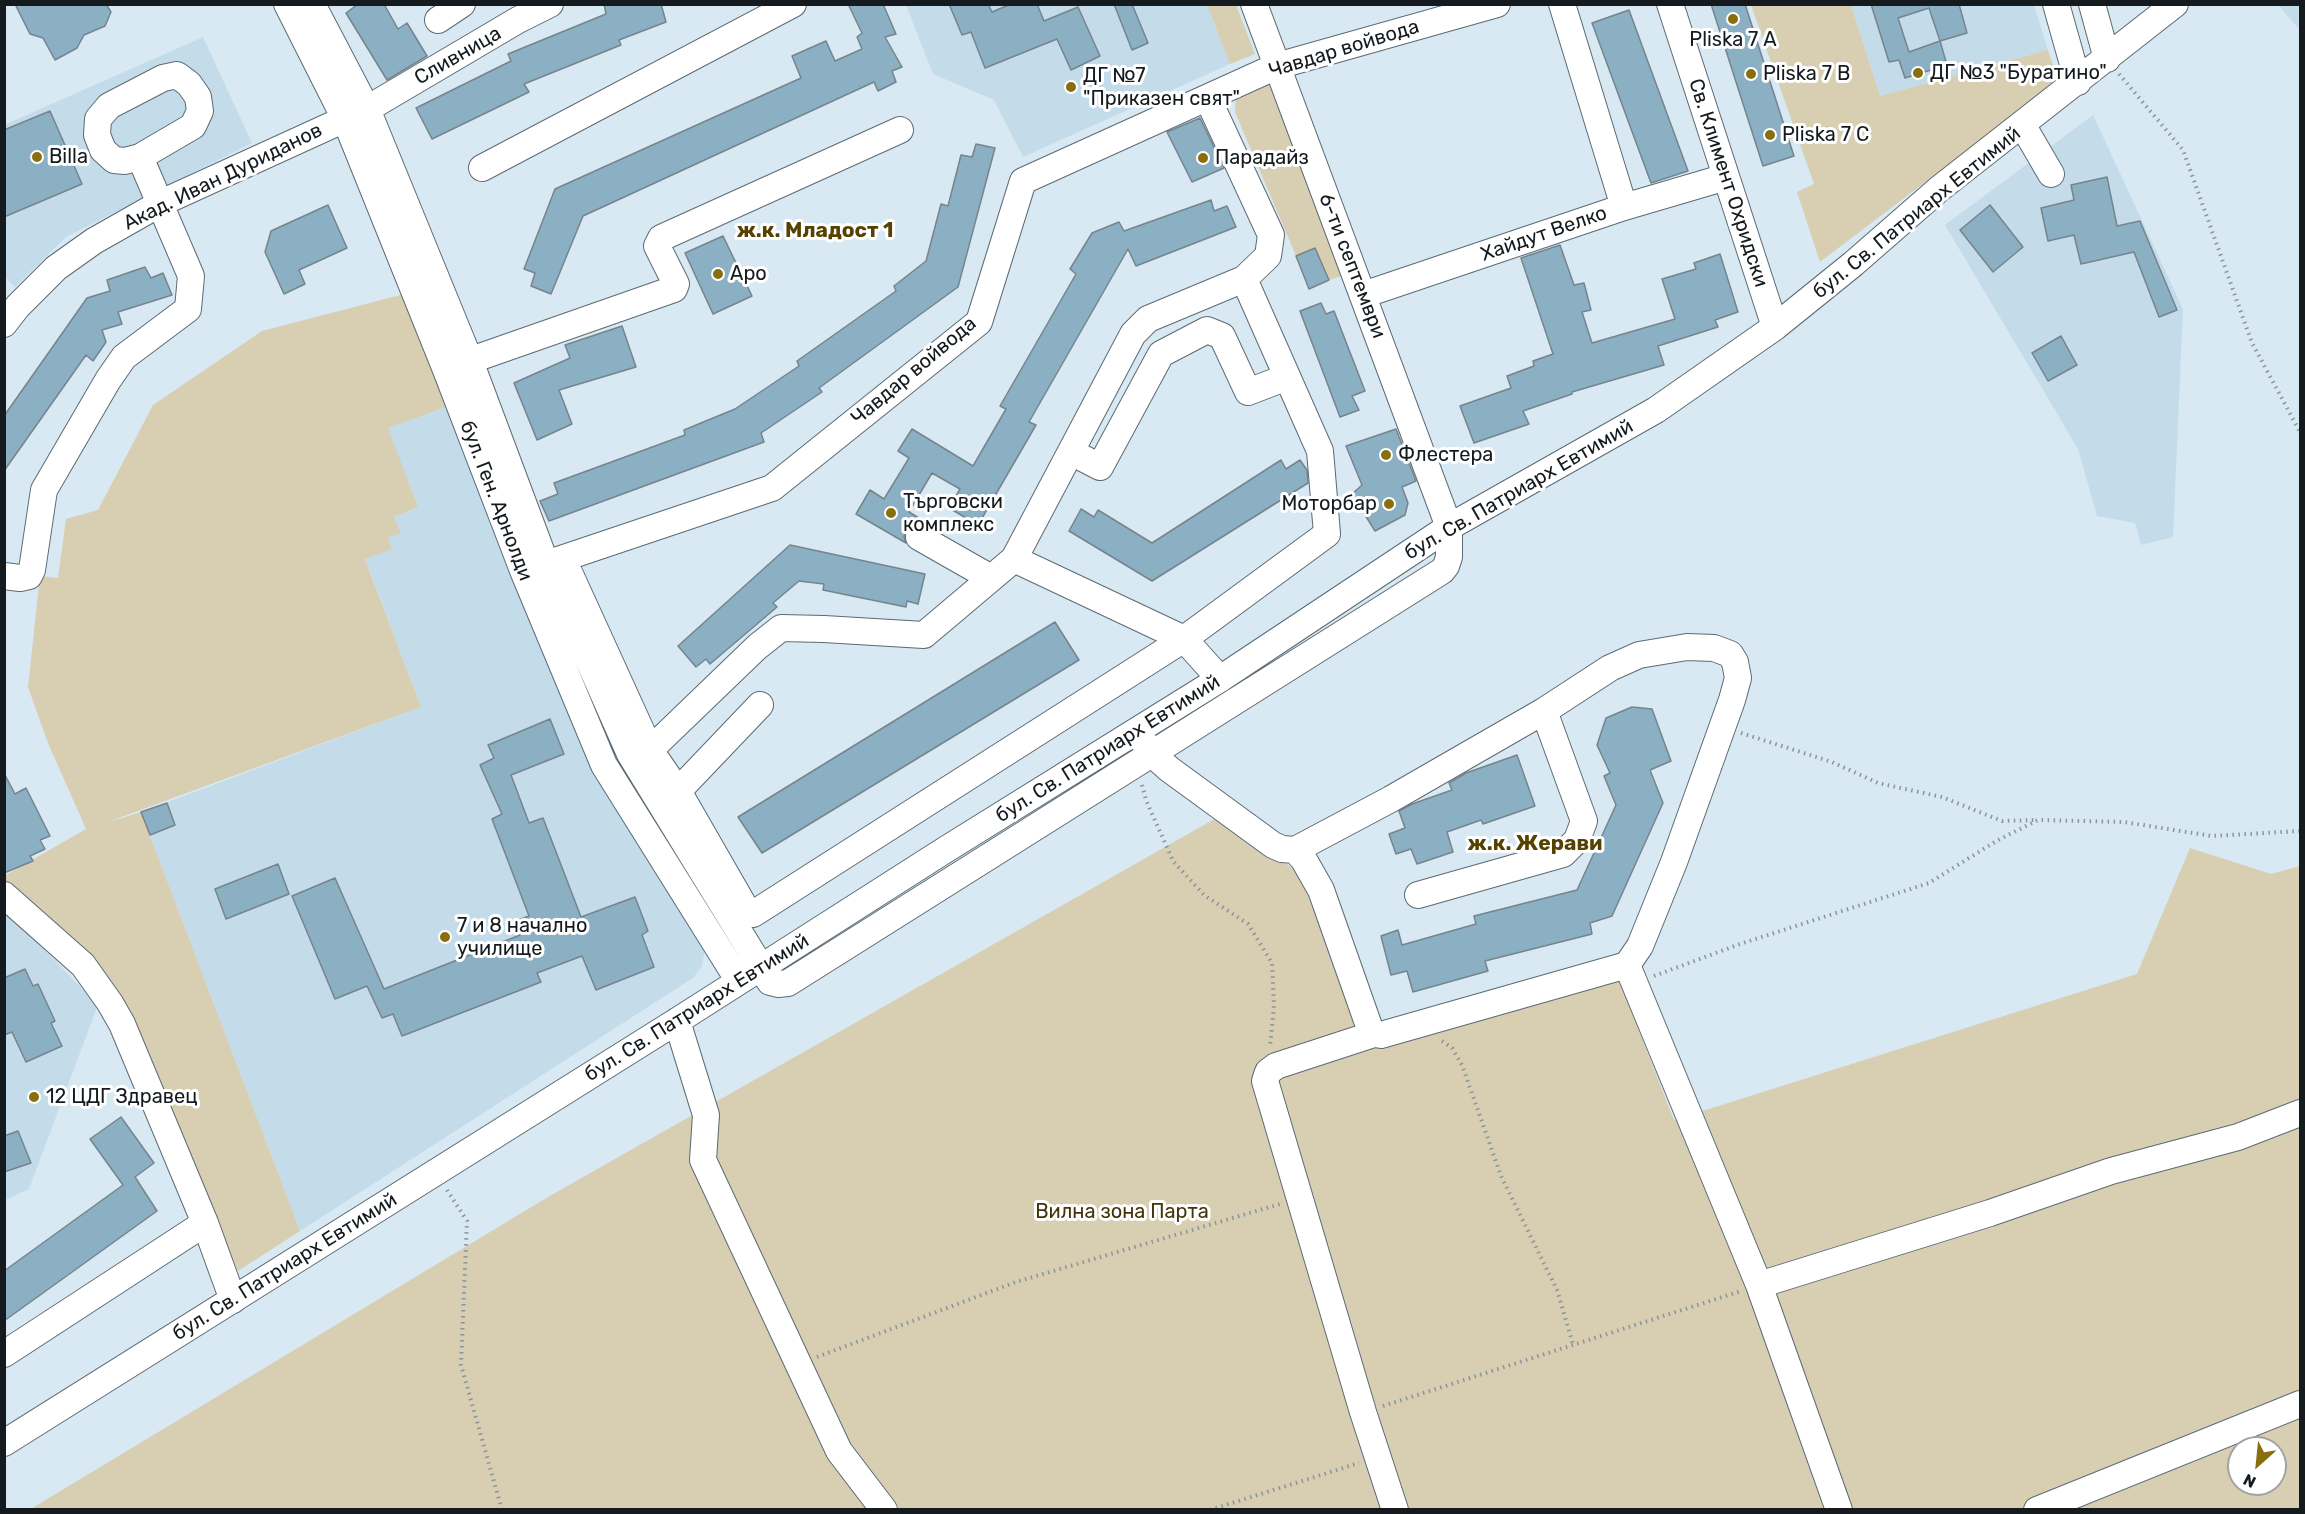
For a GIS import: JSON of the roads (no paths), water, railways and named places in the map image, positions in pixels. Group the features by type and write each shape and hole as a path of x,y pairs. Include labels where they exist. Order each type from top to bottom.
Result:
{"street":[{"name":"бул. Ген. Арнолди","path":"287,4 356,114 470,361 544,565 604,765 739,981"},
{"name":"бул. Ген. Арнолди","path":"312,4 356,114 446,370 544,565 630,754 742,919 770,982 788,983 1143,758"},
{"path":"438,20 462,4"},
{"name":"Сливница","path":"356,114 518,20 550,4"},
{"path":"482,168 793,4"},
{"name":"6-ти септември","path":"1254,4 1449,527"},
{"name":"Чавдар войвода","path":"544,565 772,488 979,322 1023,181 1277,66 1497,4"},
{"path":"1562,4 1624,207"},
{"name":"Св. Климент Охридски","path":"1670,4 1775,327"},
{"path":"2056,4 2078,82"},
{"path":"2092,4 2107,59"},
{"name":"бул. Св. Патриарх Евтимий","path":"4,1443 1221,679 1449,527 1656,410 1775,327 1939,189 2023,126 2175,4"},
{"path":"650,750 757,647 781,628 924,635 1014,559 1133,334 1148,319 1244,279 1268,256 1271,236 1208,99"},
{"name":"Акад. Иван Дуриданов","path":"9,308 76,252 161,203 356,114"},
{"path":"2023,126 2051,174"},
{"path":"446,370 674,289 676,284 657,246 661,238 900,130"},
{"path":"4,576 20,578 30,576 44,490 108,380 124,357 188,309 191,276 140,157"},
{"name":"Хайдут Велко","path":"1363,295 1624,207 1726,177"},
{"path":"544,565 650,750 678,791 742,919 758,912 1184,639 1327,534 1320,452 1244,279"},
{"path":"1071,452 1100,467 1161,354 1207,330 1222,336 1248,392 1287,377"},
{"path":"1143,758 1442,571 1449,557 1449,527"},
{"path":"920,537 991,578"},
{"path":"1014,559 1184,639 1221,679"},
{"path":"1143,758 1169,770 1273,845 1282,849 1295,850 1544,711 1610,668 1639,655 1687,646 1714,648 1730,654 1735,662 1738,678 1674,862 1631,974 1759,1285 1839,1509"},
{"path":"678,791 760,705"},
{"path":"1418,896 1563,854 1578,840 1584,821 1544,711"},
{"path":"1136,731 1143,758"},
{"path":"1295,850 1315,876 1370,1029 1374,1034"},
{"path":"4,895 83,965 122,1024 205,1223 233,1300"},
{"path":"1395,1509 1363,1412 1265,1082 1268,1072 1288,1061 1374,1034 1390,1034 1418,1025 1631,974"},
{"path":"677,1021 706,1115 703,1160 839,1451 884,1509"},
{"path":"1759,1285 1990,1213 2111,1172 2238,1137 2301,1113"},
{"path":"4,1354 205,1223"},
{"path":"2037,1509 2301,1404"}],"place":[{"name":"Pliska 7 A","path":"1733,19"},
{"name":"ДГ №3 \"Буратино\"","path":"1918,73"},
{"name":"Pliska 7 B","path":"1751,74"},
{"name":"ДГ №7 \"Приказен свят\"","path":"1071,87"},
{"name":"Pliska 7 C","path":"1770,135"},
{"name":"Billa","path":"37,157"},
{"name":"Парадайз","path":"1203,158"},
{"name":"Аро","path":"718,274"},
{"name":"Флестера","path":"1386,455"},
{"name":"Моторбар","path":"1389,504"},
{"name":"Търговски комплекс","path":"891,513"},
{"name":"7 и 8 начално училище","path":"445,937"},
{"name":"12 ЦДГ Здравец","path":"34,1097"}],"district":[{"name":"ж.к. Младост 1","path":"815,231"},
{"name":"ж.к. Жерави","path":"1535,844"}],"park label":[{"name":"Вилна зона Парта","path":"1122,1212"}]}
